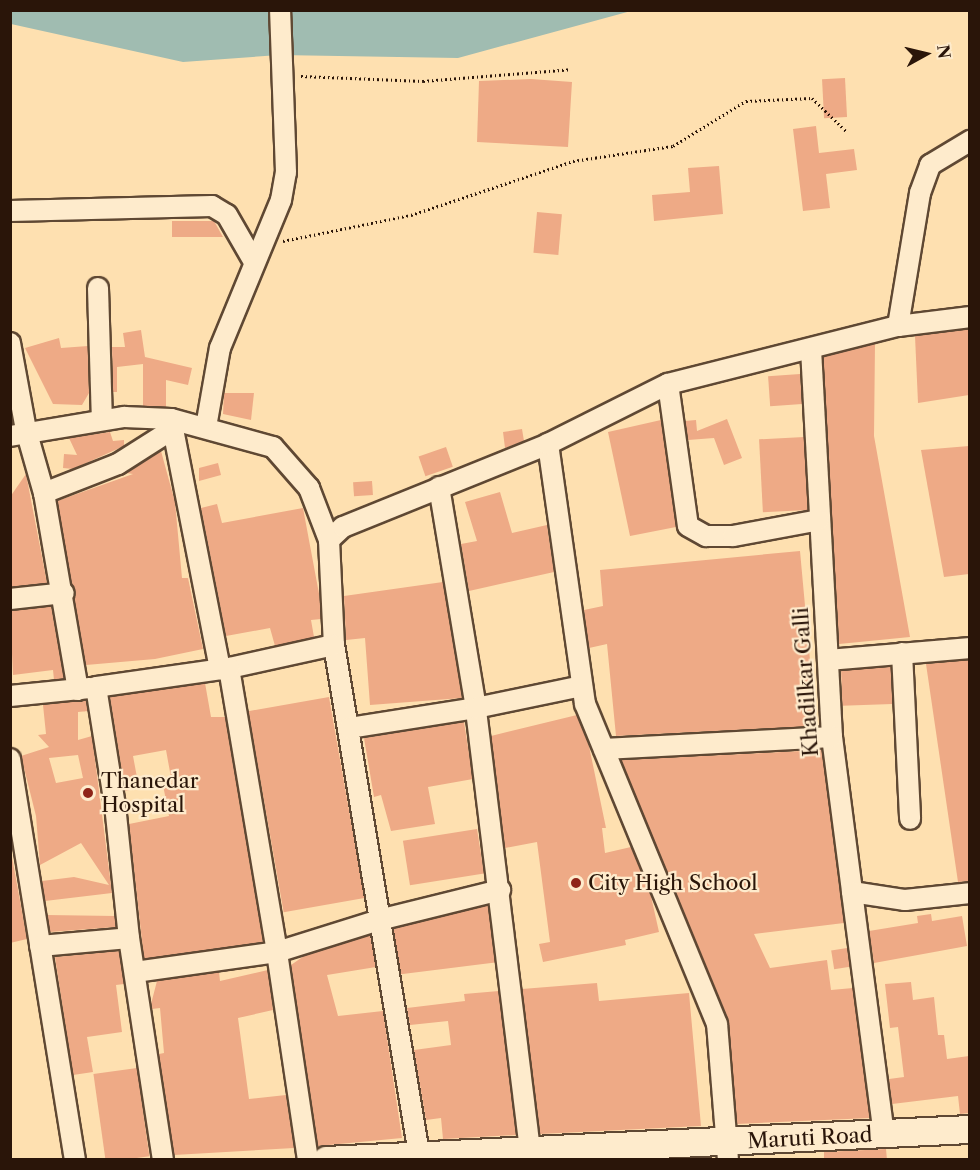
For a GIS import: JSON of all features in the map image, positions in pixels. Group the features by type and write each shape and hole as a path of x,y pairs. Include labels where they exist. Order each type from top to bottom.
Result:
{"street":[{"path":"206,427 220,348 280,200 286,172 282,114 280,10"},
{"path":"898,326 920,193 930,165 969,141"},
{"path":"10,212 212,206 227,215 254,262"},
{"path":"98,288 102,419"},
{"path":"329,540 343,527 548,444 668,384 898,326 969,316"},
{"path":"10,344 18,433 44,493 87,688 135,972 163,1160"},
{"name":"Khadilkar Galli","path":"811,349 832,737 884,1134"},
{"path":"668,384 688,525 695,532 733,536 819,520"},
{"path":"18,433 102,419 206,427 273,447 309,488 329,540 334,645 420,1159"},
{"path":"44,493 118,464 172,424"},
{"path":"172,424 224,668 277,952 308,1160"},
{"path":"548,444 582,686 604,749 717,1023 727,1151"},
{"path":"439,488 476,708 530,1150"},
{"path":"10,599 64,592"},
{"path":"10,696 87,688 224,668 334,645"},
{"path":"828,660 969,648"},
{"path":"902,653 910,819"},
{"path":"349,728 476,708 582,686"},
{"path":"604,749 832,737"},
{"path":"10,759 75,1160"},
{"path":"135,972 277,952 379,920 500,890"},
{"path":"852,892 905,900 969,893"},
{"path":"40,946 129,939"},
{"name":"Maruti Road","path":"326,1160 420,1159 530,1150 727,1151 884,1134 969,1130"}],"path":[{"path":"292,76 423,81 571,69"},
{"path":"274,243 411,215 573,160 673,146 746,101 812,98 846,130"}],"shaded area":[{"path":"11,10 631,11 458,58 279,55 183,62 11,24"}],"building":[{"path":"845,78 847,117 824,118 822,79"},
{"path":"531,79 572,82 568,147 477,142 479,81"},
{"path":"816,126 819,153 854,149 857,170 826,174 830,208 803,211 793,129"},
{"path":"719,166 723,214 654,221 652,195 690,192 688,168"},
{"path":"537,212 562,214 558,255 533,253"},
{"path":"172,221 214,221 223,237 172,237"},
{"path":"969,329 969,395 918,403 915,336"},
{"path":"141,330 145,357 192,368 188,385 166,380 166,407 143,406 143,364 117,367 117,392 113,392 112,347 125,347 123,333"},
{"path":"59,338 61,348 88,346 89,393 82,405 53,404 25,348"},
{"path":"875,344 874,436 910,637 839,644 823,357"},
{"path":"800,374 802,404 770,406 768,376"},
{"path":"224,393 254,393 251,420 223,414"},
{"path":"727,419 742,458 724,465 714,438 688,440 685,421 696,420 697,431"},
{"path":"661,420 676,527 630,536 608,432"},
{"path":"522,429 524,441 505,448 503,432"},
{"path":"110,432 113,441 124,440 124,446 73,469 63,468 64,454 77,455 69,438"},
{"path":"804,437 808,510 763,512 759,439"},
{"path":"969,446 969,574 944,577 921,450"},
{"path":"446,447 453,467 425,476 419,456"},
{"path":"161,451 175,502 182,578 188,578 203,649 155,659 86,665 57,501 133,474 126,473"},
{"path":"218,463 221,475 199,481 199,468"},
{"path":"26,474 47,583 10,587 10,497"},
{"path":"372,481 373,495 354,496 353,482"},
{"path":"500,492 512,533 547,525 554,572 469,591 461,544 477,541 465,502"},
{"path":"217,504 222,523 303,508 320,599 321,619 311,620 314,637 275,646 270,628 226,636 201,508"},
{"path":"800,551 816,726 616,736 607,644 589,648 584,610 603,606 600,570"},
{"path":"443,582 462,698 370,705 365,638 346,640 344,596"},
{"path":"51,606 64,679 54,680 53,670 13,675 10,611"},
{"path":"969,660 969,881 958,882 926,664"},
{"path":"891,667 892,704 842,706 841,669"},
{"path":"205,683 211,717 225,717 263,942 144,959 129,824 169,816 163,785 172,783 166,750 133,756 139,788 125,791 110,697"},
{"path":"329,697 364,898 284,912 248,711"},
{"path":"86,700 88,711 78,712 78,740 92,736 112,893 45,901 42,881 74,877 109,885 81,843 40,865 36,816 21,756 49,747 38,735 46,734 43,705","holes":["78,755 83,778 56,783 49,758"]},
{"path":"577,715 589,746 606,828 602,828 605,853 631,847 650,892 659,932 625,940 626,945 543,962 539,944 550,942 537,842 505,848 491,736"},
{"path":"464,722 473,779 428,787 435,824 391,831 381,795 374,797 364,738"},
{"path":"822,750 844,923 754,934 770,968 827,960 831,990 853,988 870,1118 737,1124 728,1019 621,760"},
{"path":"477,829 484,873 410,885 403,841"},
{"path":"10,846 27,939 10,943"},
{"path":"488,905 495,963 399,974 392,917"},
{"path":"931,914 932,921 962,916 967,946 874,963 869,931 918,923 917,916"},
{"path":"47,915 115,916 116,927 50,932"},
{"path":"370,935 376,967 327,975 338,1016 383,1011 402,1138 318,1146 291,965 304,956"},
{"path":"847,948 850,967 834,969 831,951"},
{"path":"119,951 124,984 116,985 122,1032 87,1037 93,1072 73,1075 55,957"},
{"path":"268,970 273,1010 238,1018 249,1099 286,1095 294,1148 174,1155 159,1054 164,1053 160,1008 152,1009 151,1004 157,981 219,972 220,981"},
{"path":"911,982 913,1000 934,997 938,1035 944,1035 947,1059 969,1056 969,1113 960,1114 958,1096 892,1104 889,1079 904,1077 898,1027 890,1028 885,984"},
{"path":"597,983 599,1001 689,993 701,1126 540,1134 522,989"},
{"path":"499,991 516,1135 443,1139 441,1118 426,1120 414,1050 451,1045 448,1021 410,1025 407,1008 465,1001 464,994"},
{"path":"137,1068 149,1156 105,1160 93,1074"},
{"path":"886,1149 887,1160 824,1160 824,1152"}],"place":[{"name":"Thanedar Hospital","path":"88,793"},
{"name":"City High School","path":"576,883"}]}
